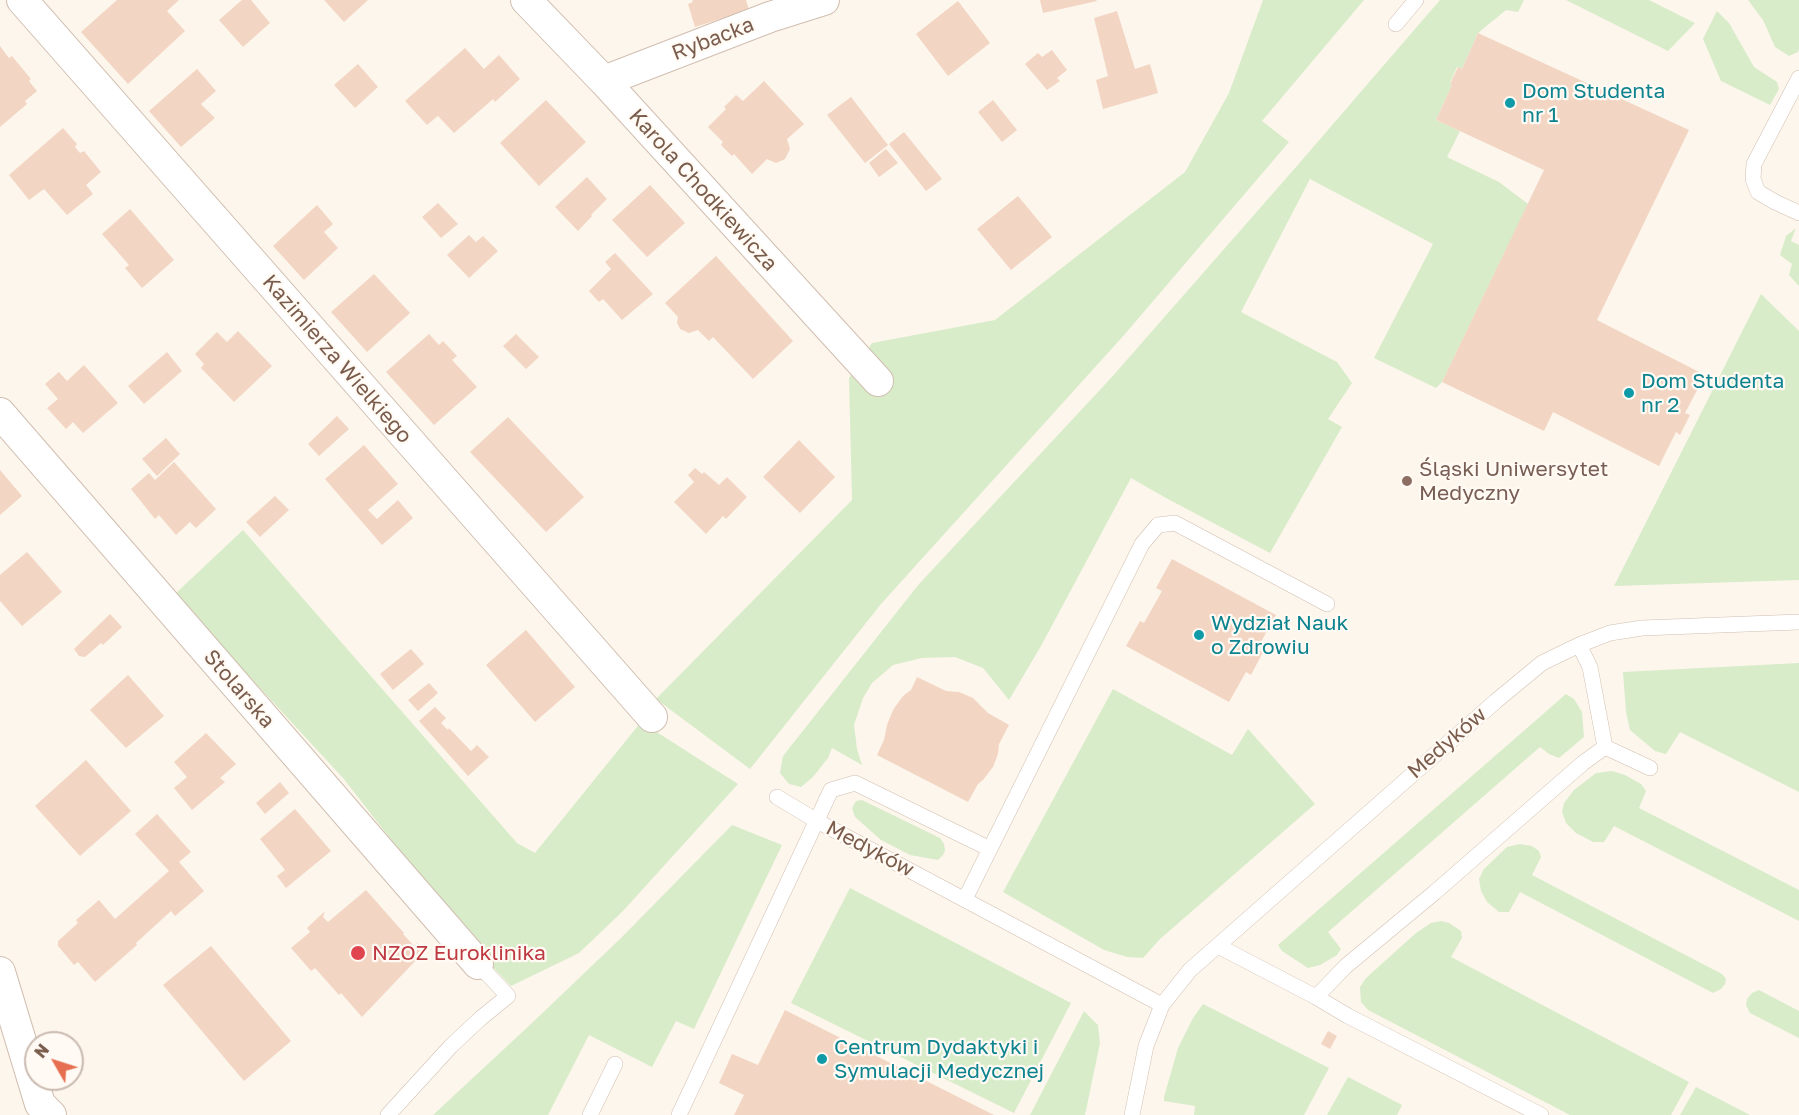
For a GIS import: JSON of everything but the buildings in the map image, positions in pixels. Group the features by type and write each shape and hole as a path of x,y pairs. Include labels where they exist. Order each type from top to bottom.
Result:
{"street":[{"name":"Kazimierza Wielkiego","path":"22,0 652,717"},
{"name":"Karola Chodkiewicza","path":"526,0 604,81 878,381"},
{"name":"Rybacka","path":"604,81 767,9 824,0"},
{"name":"Stolarska","path":"0,413 478,964"},
{"path":"0,972 40,1104 51,1115"}],"lane":[{"path":"1396,24 1416,0"},
{"path":"1799,78 1754,164 1753,179 1758,192 1799,213"},
{"path":"965,899 1142,544 1158,525 1175,523 1328,604"},
{"name":"Medyków","path":"1132,1115 1146,1046 1162,1005 1190,970 1542,663 1610,633 1642,628 1799,622"},
{"path":"1579,645 1590,667 1605,747"},
{"path":"1605,747 1650,768"},
{"path":"1316,997 1346,966 1434,893 1583,763 1605,747"},
{"path":"679,1115 831,790 855,783 990,849"},
{"name":"Medyków","path":"777,797 817,821 1162,1005"},
{"path":"1218,946 1541,1115"},
{"path":"388,1115 451,1046 508,996 478,964"},
{"path":"590,1115 615,1064"}],"green space":[{"path":"1263,0 1364,0 1262,121 1289,142 1125,334 881,604 750,769 656,699 852,500 849,378 872,343 995,320 1185,172 1229,93"},
{"path":"1440,0 1524,0 1518,12 1506,10 1478,33 1462,69 1457,67 1450,83 1452,85 1436,120 1460,131 1447,157 1499,182 1528,204 1442,382 1436,388 1374,358 1433,244 1310,179 1241,312 1337,362 1352,383 1328,419 1342,427 1270,553 1131,478 1041,646 1009,700 983,668 955,657 922,658 893,665 872,683 863,698 854,725 862,765 832,748 828,758 813,777 801,787 789,784 780,773 783,756 919,584 1111,378"},
{"path":"1566,0 1649,0 1695,23 1668,51"},
{"path":"1748,0 1799,0 1798,52 1789,56 1775,47 1763,20"},
{"path":"1717,11 1729,23 1754,67 1777,82 1779,89 1770,105 1721,81 1703,39"},
{"path":"1796,228 1791,241 1799,245 1799,286 1789,275 1792,264 1780,255 1786,236"},
{"path":"1761,294 1799,331 1799,580 1614,586"},
{"path":"243,530 517,843 535,853 641,722 738,784 623,911 579,953 511,986 481,955 343,778 174,595"},
{"path":"1799,663 1799,792 1680,732 1666,754 1655,751 1630,730 1626,712 1623,672"},
{"path":"1113,689 1232,755 1248,729 1315,804 1160,939 1143,958 1127,957 1104,950 1003,892"},
{"path":"1566,694 1574,699 1582,712 1584,737 1559,758 1540,747 1328,932 1341,949 1337,955 1320,965 1308,968 1282,951 1278,945"},
{"path":"1612,771 1641,784 1646,791 1639,808 1799,890 1799,921 1614,826 1604,842 1593,842 1576,833 1566,823 1562,812 1564,803 1574,790 1596,773"},
{"path":"862,800 940,838 944,844 943,855 938,860 910,855 881,840 855,817 852,808 856,801"},
{"path":"732,825 782,845 694,1029 676,1021 652,1067 589,1035 548,1115 433,1115 621,938"},
{"path":"1520,844 1532,846 1539,851 1541,857 1532,875 1722,974 1726,979 1725,984 1713,993 1520,892 1509,912 1499,912 1487,902 1481,891 1479,879 1484,869 1507,847"},
{"path":"850,888 1071,1003 1014,1113 791,1003"},
{"path":"1441,921 1461,931 1462,938 1451,957 1689,1082 1671,1115 1570,1115 1368,1010 1361,1002 1360,987 1366,978 1416,933 1431,923"},
{"path":"1759,990 1799,1011 1799,1038 1750,1013 1746,1005 1747,999"},
{"path":"1203,1004 1329,1068 1304,1115 1194,1115 1195,1106 1164,1101 1178,1048"},
{"path":"1084,1011 1098,1025 1100,1043 1085,1115 1030,1115"},
{"path":"1348,1077 1402,1105 1397,1115 1327,1115"},
{"path":"1696,1087 1750,1115 1680,1115"}],"place":[{"name":"Dom Studenta nr 1","path":"1510,103"},
{"name":"Dom Studenta nr 2","path":"1629,393"},
{"name":"Śląski Uniwersytet Medyczny","path":"1407,481"},
{"name":"Wydział Nauk o Zdrowiu","path":"1199,635"},
{"name":"NZOZ Euroklinika","path":"358,953"},
{"name":"Centrum Dydaktyki i Symulacji Medycznej","path":"822,1059"}]}
